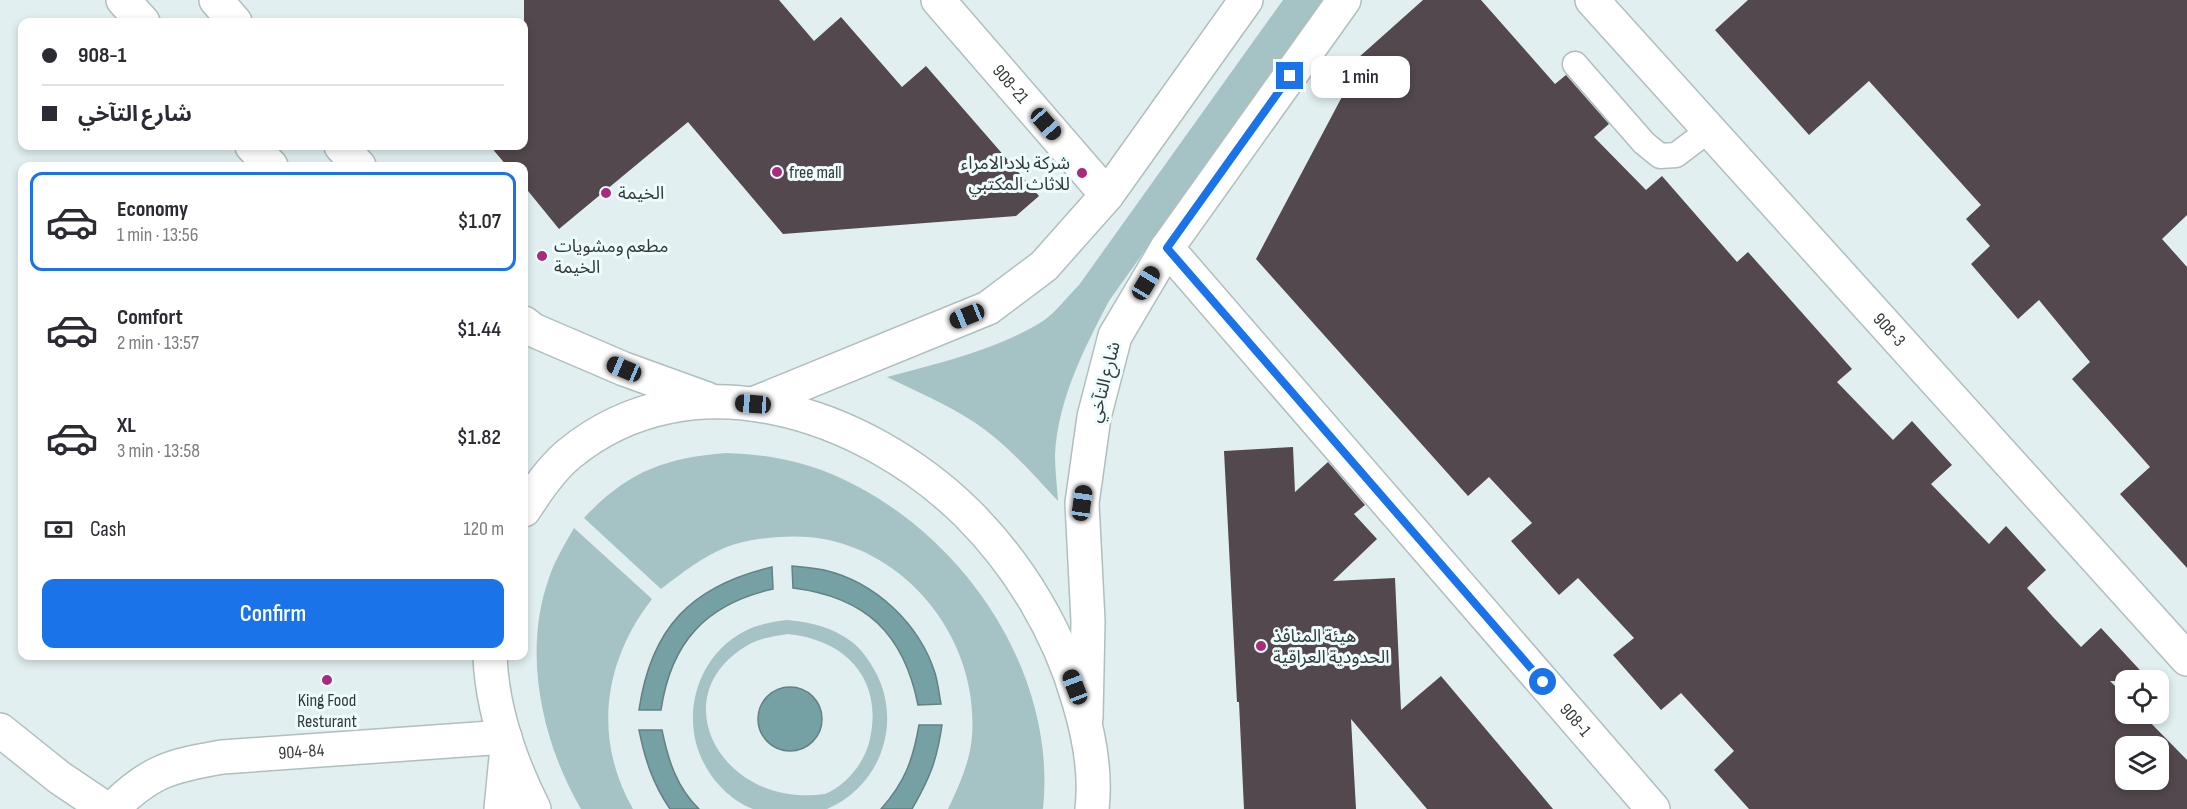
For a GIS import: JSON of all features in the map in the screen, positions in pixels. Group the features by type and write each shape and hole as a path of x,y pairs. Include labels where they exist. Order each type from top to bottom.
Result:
{"street":[{"path":"123,0 139,18"},
{"path":"216,0 232,18"},
{"name":"908-21","path":"938,0 1107,195"},
{"path":"753,404 988,308 1044,266 1107,195 1246,0"},
{"name":"شارع التآخي","path":"1086,725 1088,621 1082,503 1094,417 1114,336 1167,248 1344,0"},
{"name":"908-3","path":"1592,0 2187,658"},
{"path":"256,150 267,162"},
{"path":"345,150 355,162"},
{"name":"908-1","path":"1167,248 1653,809"},
{"path":"528,326 624,369 714,401"},
{"path":"528,504 542,482 569,454 602,432 637,415 675,405 714,401 753,404 793,411 830,423 867,440 902,461 935,485 966,513 1020,576 1042,611 1060,648 1086,725 1092,765 1092,809"},
{"path":"491,660 497,707 506,742 534,809"},
{"path":"0,730 60,778 106,809"},
{"path":"501,809 506,742"},
{"name":"904-84","path":"112,809 129,792 149,778 176,765 222,757 506,742"}],"lane":[{"path":"1575,64 1644,143 1660,156 1676,155 1709,130"}],"shaded area":[{"path":"1283,0 1323,0 1109,301 1090,337 1061,414 1055,455 1058,501 1018,459 986,430 953,409 887,377 987,348 1025,331 1053,313 1079,285"},
{"path":"726,453 800,463 824,471 872,494 916,525 955,563 988,606 1015,653 1034,703 1043,756 1043,809 948,809 963,774 971,746 971,703 965,671 953,640 936,612 915,587 889,567 861,551 829,540 797,536 764,538 732,545 721,550 700,561 661,589 584,518 616,489 648,470 684,459"},
{"path":"574,528 652,599 635,623 623,649 614,675 609,701 612,756 620,782 633,809 581,809 556,755 540,696 537,636 541,607 551,571"},
{"path":"792,566 824,570 843,576 861,584 893,607 918,638 928,655 936,677 941,704 918,705 912,680 903,658 892,639 878,623 861,610 841,600 793,588"},
{"path":"772,567 773,589 749,596 711,616 683,646 673,665 661,710 639,710 653,656 665,634 680,615 697,599 719,586 744,575"},
{"path":"787,620 821,626 852,642 870,663 883,691 887,711 886,731 882,750 873,769 846,799 827,809 753,809 746,806 726,792 715,780 698,749 693,711 696,692 713,658 727,643 748,629","holes":["788,634 827,644 856,666 871,698 873,718 868,748 848,779 825,794 789,794 757,784 732,767 715,744 707,719 708,692 722,667 748,645 763,639"]},
{"path":"784,687 796,687 813,696 820,707 822,719 820,731 813,742 796,751 784,751 772,746 763,737 758,725 758,713 763,701 772,692"},
{"path":"919,725 942,725 938,749 924,788 912,809 881,809 907,770"},
{"path":"639,730 662,730 674,773 691,801 699,809 670,809 650,771"}],"building":[{"path":"524,0 779,0 814,41 841,17 902,87 926,66 1039,196 1016,216 783,234 688,122 559,229 528,191 528,162 504,162 493,150 528,150 528,18 524,18"},
{"path":"1423,0 1481,0 1555,84 1566,75 1609,124 1594,137 1646,190 1662,176 1737,262 1748,252 1852,369 1837,382 1893,440 1912,421 1952,465 1931,484 1989,544 2006,526 2046,570 2027,588 2081,647 2101,628 2140,670 2115,670 2115,681 2110,681 2115,686 2115,724 2152,724 2164,736 2115,736 2115,790 2169,790 2169,742 2187,760 2187,809 1749,809 1714,770 1734,751 1681,693 1661,710 1613,655 1634,638 1578,578 1559,595 1511,541 1532,523 1489,477 1468,496 1256,259 1361,61 1358,58"},
{"path":"1748,0 2187,0 2187,215 2162,239 2187,267 2187,568 2120,494 2150,467 2072,379 2090,362 2039,300 2018,319 1971,264 1990,246 1966,219 1981,205 1869,81 1809,135 1715,30"},
{"path":"1293,447 1295,492 1328,462 1365,505 1354,514 1377,539 1333,581 1395,578 1401,710 1441,676 1553,809 1427,809 1351,719 1356,809 1244,809 1224,451"}],"place":[{"name":"free mall","path":"777,172"},
{"name":"شركة بلاد الامراء للاثاث المكتبي","path":"1082,173"},
{"name":"الخيمة","path":"606,193"},
{"name":"مطعم ومشويات الخيمة","path":"542,256"},
{"name":"هيئة المنافذ الحدودية العراقية","path":"1261,646"},
{"name":"King Food Resturant","path":"327,680"}],"route":[{"path":"1290,76 1167,248 1543,682"}]}
